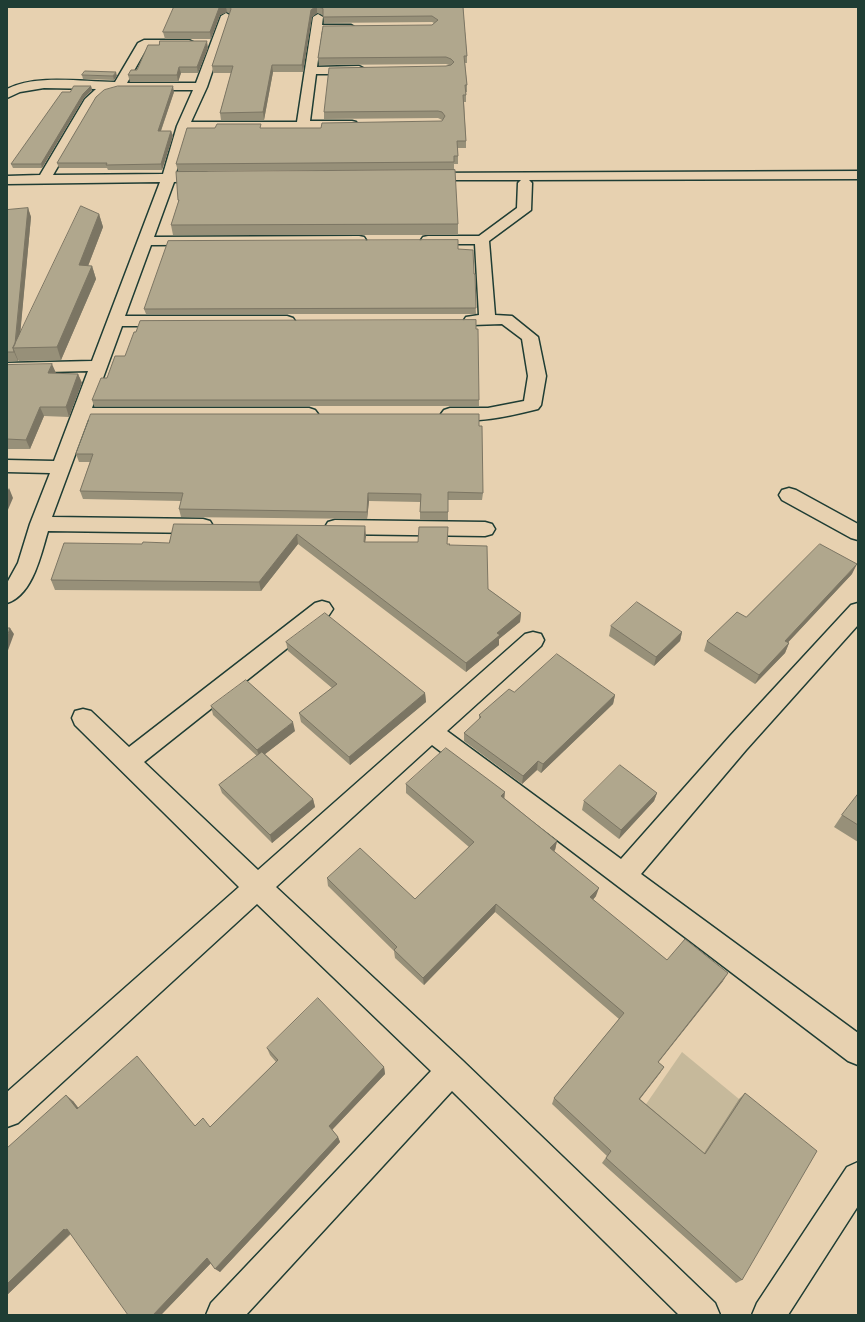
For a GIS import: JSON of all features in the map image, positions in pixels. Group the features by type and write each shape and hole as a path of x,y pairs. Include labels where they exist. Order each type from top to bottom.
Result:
{"street":[{"path":"7,595 14,591 22,580 40,524 167,181 183,126 201,87 208,43 226,16"},
{"path":"302,126 317,22 363,28"},
{"path":"45,178 91,99 101,91 119,86 144,42 208,43"},
{"path":"310,71 374,70"},
{"path":"7,94 11,90 27,86 201,87"},
{"path":"183,126 366,125"},
{"path":"858,175 416,180 525,183 858,184"},
{"path":"7,180 45,178 214,181"},
{"path":"412,240 482,240 524,210 525,183"},
{"path":"144,241 372,240"},
{"path":"482,240 487,320"},
{"path":"432,414 488,414 532,405 537,376 530,337 506,320 455,320"},
{"path":"114,321 304,321"},
{"path":"7,368 98,366"},
{"path":"80,414 328,414"},
{"path":"7,466 61,467"},
{"path":"789,495 858,533"},
{"path":"40,524 223,526"},
{"path":"318,527 485,529"},
{"path":"127,762 322,609"},
{"path":"624,875 738,743 858,611"},
{"path":"7,1112 533,640"},
{"path":"83,718 257,887 452,1070 703,1315"},
{"path":"430,731 858,1051"},
{"path":"223,1315 452,1070"},
{"path":"769,1315 858,1178"}],"shaded area":[{"path":"682,1052 739,1099 700,1159 642,1110"}],"building":[{"path":"174,7 221,7 219,8 210,32 163,32"},
{"path":"229,7 315,7 311,10 302,65 272,65 263,112 220,113 233,66 212,66 231,9"},
{"path":"319,7 463,7 467,56 464,56 467,85 465,85 466,95 463,95 466,141 457,141 458,156 454,156 454,162 176,164 187,128 215,128 217,124 261,124 260,128 321,128 322,123 442,121 445,116 442,112 438,111 324,112 329,68 446,66 451,65 454,62 446,57 318,58 323,26 432,25 438,20 432,16 323,17 323,9"},
{"path":"160,41 207,41 197,67 179,67 177,75 128,75 131,70 137,70 148,45 159,45"},
{"path":"85,71 116,72 113,76 82,75"},
{"path":"74,86 91,86 83,94 41,164 11,164 62,92 70,92"},
{"path":"118,86 173,86 158,131 171,131 161,164 106,165 107,163 57,163 96,97 104,90"},
{"path":"455,170 458,224 171,225 179,200 176,172"},
{"path":"81,206 99,214 79,265 92,266 57,347 13,348"},
{"path":"28,208 15,344 13,348 14,352 7,352 7,210"},
{"path":"458,240 458,249 473,250 476,308 144,309 168,241"},
{"path":"476,320 476,329 478,329 479,400 92,400 101,378 107,378 115,356 125,356 140,321"},
{"path":"52,364 48,373 78,374 66,407 40,407 26,440 7,439 7,365"},
{"path":"91,414 479,414 479,426 482,426 483,493 448,492 448,512 420,512 421,494 368,493 367,512 179,509 183,493 80,491 93,454 76,454"},
{"path":"174,524 365,526 364,542 418,542 419,527 448,527 447,544 450,544 449,545 487,546 488,589 521,613 497,633 500,635 466,663 297,534 259,582 51,580 64,543 169,543"},
{"path":"820,544 857,564 785,641 789,643 759,675 707,641 737,612 746,617"},
{"path":"637,602 682,632 656,657 611,626"},
{"path":"325,613 425,693 349,757 299,713 337,684 286,642"},
{"path":"7,628 10,628 7,637"},
{"path":"557,654 615,695 543,764 538,761 523,776 464,733 481,717 479,715 509,689 514,692"},
{"path":"246,680 293,722 257,750 211,706"},
{"path":"446,748 505,792 501,796 557,841 550,848 599,888 590,897 667,960 685,939 728,973 658,1062 664,1067 639,1099 705,1154 745,1093 817,1151 742,1280 606,1158 611,1151 554,1098 624,1013 496,904 423,978 394,950 397,947 327,878 360,848 415,899 474,842 406,784"},
{"path":"262,752 313,799 270,835 219,785"},
{"path":"620,765 657,793 621,830 584,801"},
{"path":"858,794 858,825 842,815"},
{"path":"318,998 384,1067 329,1126 338,1137 215,1269 207,1258 153,1315 128,1315 67,1229 64,1229 7,1284 7,1148 66,1095 77,1109 137,1056 195,1126 203,1118 210,1127 278,1060 267,1048"}]}
